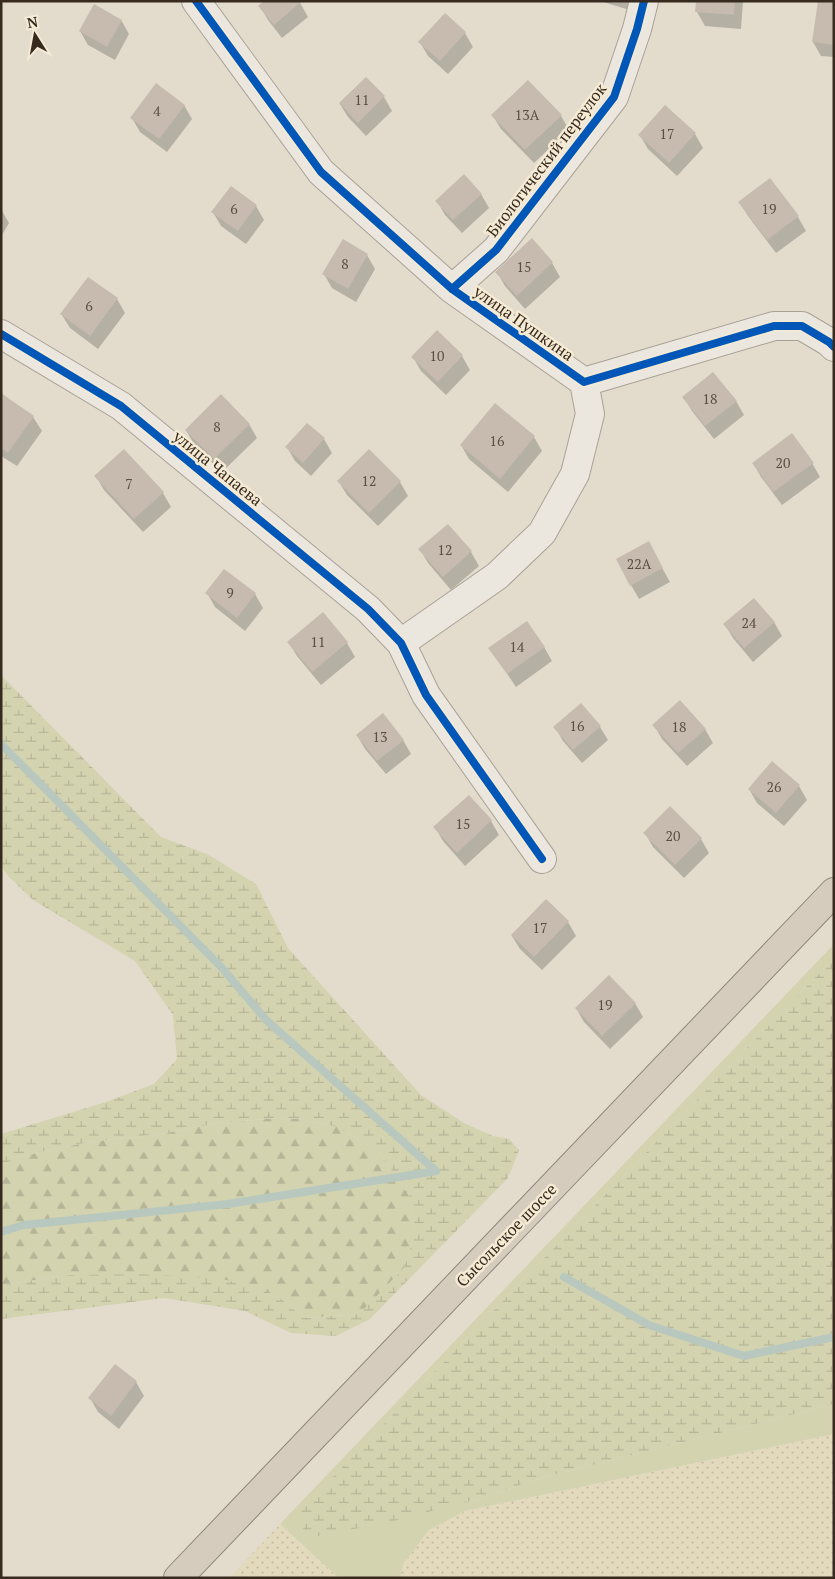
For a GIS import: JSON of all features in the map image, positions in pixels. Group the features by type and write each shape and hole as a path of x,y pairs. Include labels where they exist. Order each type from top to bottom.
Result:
{"highway":[{"name":"Сысольское шоссе","path":"178,1578 834,892"}],"street":[{"name":"улица Пушкина","path":"196,1 321,172 452,289 584,382"},
{"name":"Биологический переулок","path":"452,289 496,250 614,97 637,29 644,1"},
{"path":"401,643 497,576 542,532 575,474 590,414 584,382 774,326 802,326 834,346"},
{"name":"улица Чапаева","path":"1,334 121,406 368,609 401,643 426,694 542,858"}],"shaded area":[{"path":"834,1434 834,1578 400,1578 403,1564 429,1530 465,1511"},
{"path":"280,1524 339,1578 229,1578"}],"green space":[{"path":"1,675 161,837 209,855 256,884 288,948 421,1095 464,1123 493,1136 509,1139 519,1150 508,1178 370,1319 336,1336 291,1333 245,1311 164,1298 1,1319 1,1285 70,1275 143,1274 223,1279 275,1294 304,1318 359,1314 404,1268 415,1232 410,1197 380,1153 338,1127 300,1119 279,1118 219,1123 160,1134 89,1142 21,1156 1,1165 1,1134 106,1102 154,1084 177,1059 173,1015 135,961 33,900 8,876 1,866"},
{"path":"834,944 834,958 302,1509 470,1501 541,1478 834,1404 834,1434 465,1511 429,1530 403,1564 400,1578 339,1578 280,1524"},
{"path":"834,958 834,1404 541,1478 470,1501 394,1521 319,1536 306,1533 299,1522 302,1509"},
{"path":"279,1118 300,1119 338,1127 380,1153 410,1197 415,1232 404,1268 360,1314 304,1318 275,1294 70,1275 1,1285 1,1165 21,1156 89,1142 160,1134 219,1123"}],"building":[{"path":"264,1 301,2 274,25 258,6"},
{"path":"696,1 735,1 734,15 695,12"},
{"path":"818,1 834,1 834,45 812,42"},
{"path":"94,4 122,20 107,47 79,31"},
{"path":"445,13 466,32 440,61 418,42"},
{"path":"366,77 385,96 358,123 339,103"},
{"path":"528,80 562,115 525,150 491,115"},
{"path":"156,83 185,105 159,139 130,118"},
{"path":"665,105 696,133 669,163 638,135"},
{"path":"464,174 482,194 453,220 435,201"},
{"path":"770,178 799,216 767,240 738,202"},
{"path":"231,186 257,205 238,231 211,212"},
{"path":"532,238 553,262 517,296 495,272"},
{"path":"343,239 368,254 348,289 322,274"},
{"path":"88,277 118,298 90,336 60,314"},
{"path":"437,330 463,355 438,382 411,357"},
{"path":"713,372 737,401 705,426 682,397"},
{"path":"1,393 34,416 8,453 1,448"},
{"path":"221,394 250,424 214,459 185,430"},
{"path":"495,403 535,436 500,479 460,445"},
{"path":"307,423 325,438 303,463 285,447"},
{"path":"792,433 814,463 773,492 752,463"},
{"path":"124,449 164,492 134,519 94,476"},
{"path":"369,449 401,481 369,513 337,481"},
{"path":"448,524 472,551 443,577 418,549"},
{"path":"649,541 663,568 630,586 616,559"},
{"path":"224,569 256,593 237,618 205,593"},
{"path":"754,598 775,622 744,648 723,624"},
{"path":"323,612 348,642 312,672 287,642"},
{"path":"527,621 545,647 507,674 488,648"},
{"path":"680,700 706,729 678,753 652,725"},
{"path":"581,703 601,726 573,750 553,727"},
{"path":"383,713 404,740 377,761 356,735"},
{"path":"772,761 800,785 776,813 748,789"},
{"path":"469,795 492,820 457,853 433,827"},
{"path":"670,806 702,838 675,865 643,833"},
{"path":"546,899 569,921 534,957 511,935"},
{"path":"609,975 636,1003 602,1036 575,1008"},
{"path":"115,1364 137,1381 111,1416 88,1398"}],"waterway":[{"path":"1,744 223,969 266,1020 436,1171"},
{"path":"1,1232 24,1225 228,1204 436,1171"},
{"path":"564,1277 649,1325 744,1356 834,1337"}],"cycle path":[{"path":"196,1 321,172 452,289 584,382 774,326 802,326 834,347"},
{"path":"452,289 496,250 614,97 637,29 644,1"},
{"path":"1,334 121,406 368,609 401,643 426,695 542,859"}]}
